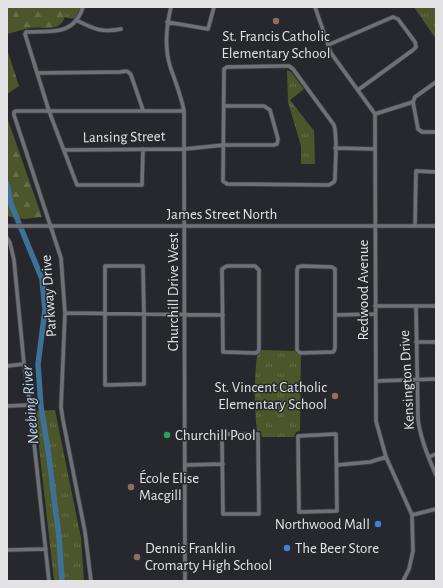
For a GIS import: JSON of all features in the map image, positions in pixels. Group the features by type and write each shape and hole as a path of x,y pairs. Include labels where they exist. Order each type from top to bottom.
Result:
{"street":[{"path":"83,7 78,21 58,31 25,33 49,111 77,185 142,185 143,149"},
{"name":"Churchill Drive West","path":"171,7 167,22 167,51 170,66 182,98 184,110 185,581"},
{"path":"167,22 208,29 214,7"},
{"path":"316,7 332,53 375,114 413,102"},
{"path":"328,45 393,17 398,19 415,42 416,47 413,50 358,90"},
{"path":"78,21 97,30 121,29"},
{"path":"291,67 334,125 335,179 331,184 225,184 224,145 223,73 226,68 291,67"},
{"path":"38,73 130,72 143,110"},
{"path":"436,82 415,97 413,102 418,129 422,132 436,132"},
{"name":"Lansing Street","path":"64,150 184,149 224,145 277,144 278,141 270,110 267,107 224,106"},
{"name":"Parkway Drive","path":"91,581 85,532 62,410 65,313 61,258 14,114 16,111 184,110"},
{"name":"Redwood Avenue","path":"375,114 376,420 386,457 412,515 413,551 409,569 402,581"},
{"path":"335,148 375,149"},
{"path":"415,226 416,172 436,172"},
{"name":"James Street North","path":"7,226 436,226"},
{"path":"7,238 10,243 14,260 24,364 46,550 48,581"},
{"path":"105,266 143,266 144,384 105,385 105,314 105,266"},
{"path":"226,266 258,267 258,352 223,352 222,315 222,269 226,266"},
{"path":"302,266 335,269 335,315 333,352 298,352 298,267 302,266"},
{"path":"375,306 436,306"},
{"name":"Kensington Drive","path":"416,306 416,379 419,428 428,458 436,475"},
{"path":"65,313 222,315"},
{"path":"335,315 375,314"},
{"path":"416,342 436,342"},
{"path":"7,366 24,364"},
{"path":"376,381 436,379"},
{"path":"7,406 30,405"},
{"path":"258,434 259,514 223,514 223,464 223,435 258,434"},
{"path":"336,434 337,465 337,511 299,512 298,436 336,434"},
{"path":"428,458 436,454"},
{"path":"337,465 370,462 386,457"},
{"path":"185,465 223,464"},
{"path":"412,515 436,510"},
{"path":"7,550 46,550"}],"green space":[{"path":"7,7 60,7 65,15 63,21 55,27 34,27 7,34"},
{"path":"53,7 81,7 76,19 62,17"},
{"path":"414,7 433,7 436,9 436,39"},
{"path":"7,49 19,86 7,94"},
{"path":"287,70 291,72 304,89 290,100 314,131 315,164 301,164 301,146 288,102"},
{"path":"7,117 42,217 23,219 7,216"},
{"path":"261,350 295,351 301,355 300,431 296,432 294,437 262,437 261,431 257,431 255,374 257,355"},
{"path":"55,410 81,538 84,581 54,581 35,411"}],"waterway":[{"name":"Neebing River","path":"7,184 11,204 42,279 45,310 38,364 41,407 59,537 62,581"}],"place":[{"name":"St. Francis Catholic Elementary School","path":"276,21"},
{"name":"St. Vincent Catholic Elementary School","path":"335,396"},
{"name":"Churchill Pool","path":"167,435"},
{"name":"École Elise Macgill","path":"131,487"},
{"name":"Northwood Mall","path":"378,524"},
{"name":"The Beer Store","path":"287,548"},
{"name":"Dennis Franklin Cromarty High School","path":"137,557"}]}
